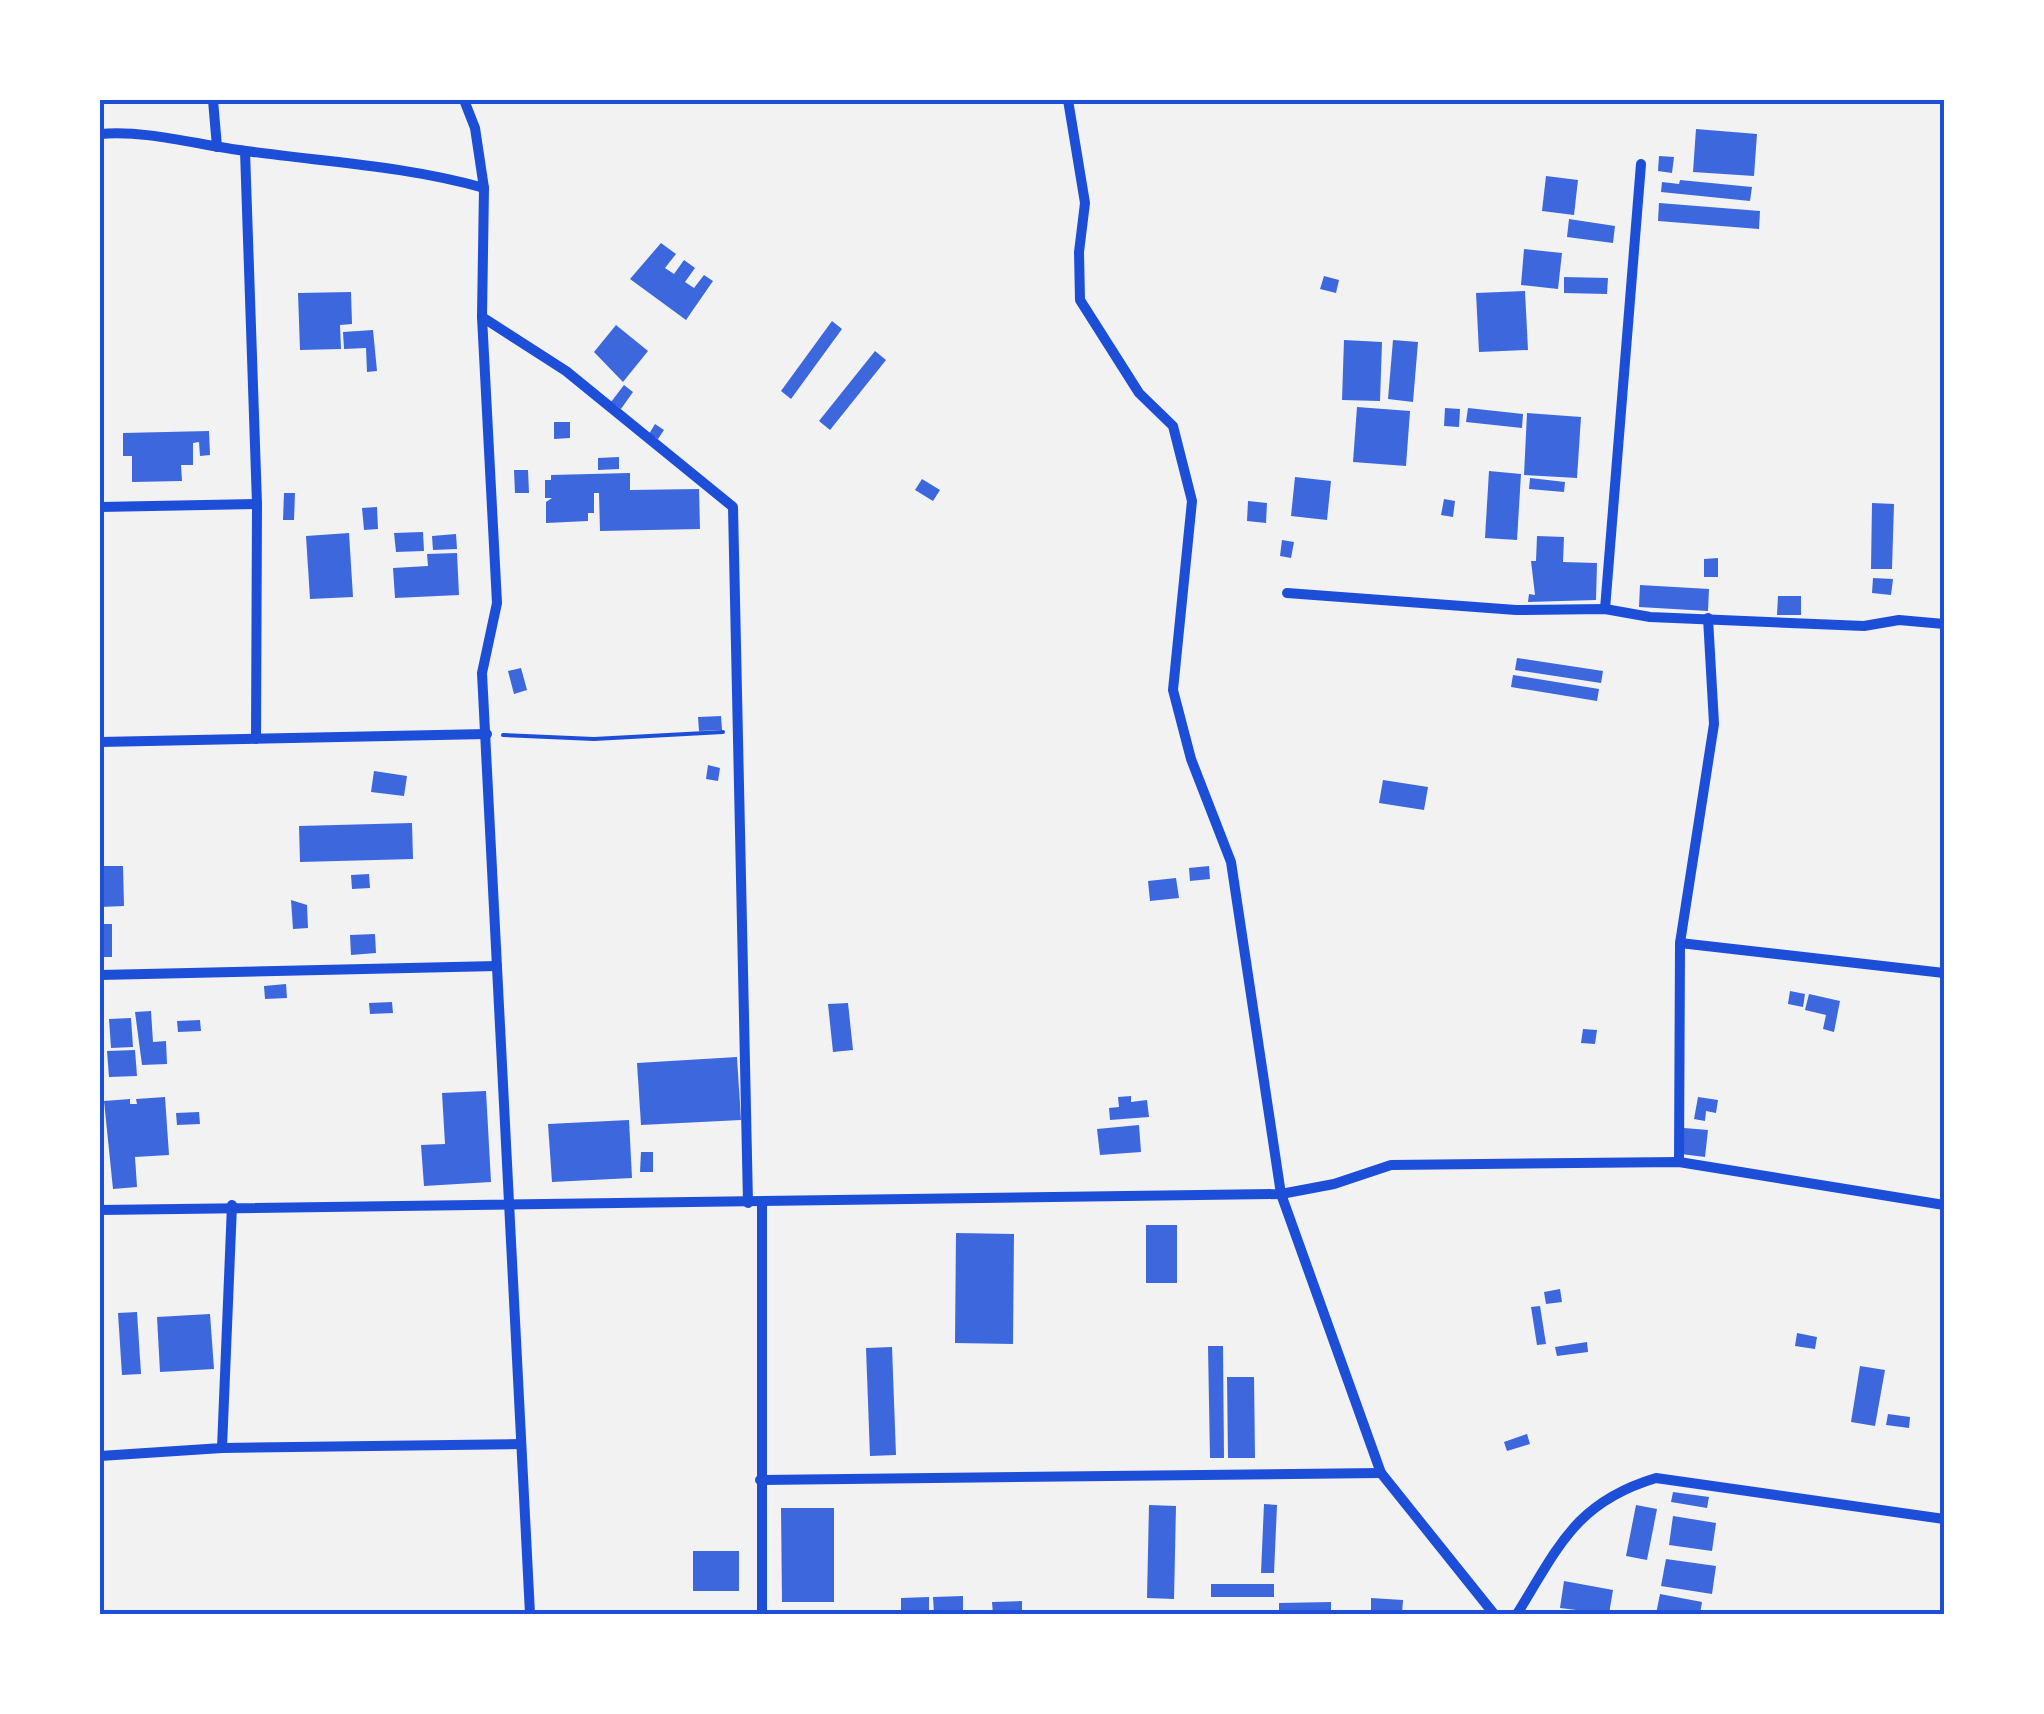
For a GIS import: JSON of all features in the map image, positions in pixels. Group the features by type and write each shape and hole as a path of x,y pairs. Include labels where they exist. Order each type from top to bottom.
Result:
{"street":[{"path":"213,100 217,147"},
{"path":"464,100 476,128 484,188 482,317 497,603 482,673 530,1614"},
{"path":"1068,100 1085,203 1078,252 1080,300 1139,393 1173,426 1192,501 1173,690 1191,759 1231,862 1281,1194 1381,1473 1494,1614"},
{"path":"100,134 131,131 217,147 442,176 484,188"},
{"path":"245,151 257,504 256,739"},
{"path":"1605,609 1640,164"},
{"path":"482,317 566,371 733,507 748,1203"},
{"path":"100,507 257,504"},
{"path":"1288,593 1516,610 1605,609 1864,626 1899,620 1944,624"},
{"path":"1679,1162 1680,942 1712,757 1708,618"},
{"path":"100,742 486,734"},
{"path":"1680,942 1944,973"},
{"path":"100,975 497,966"},
{"path":"100,1210 232,1204 748,1203 1281,1194 1334,1184 1390,1166 1679,1162 1944,1205"},
{"path":"762,1202 762,1614"},
{"path":"222,1448 232,1204"},
{"path":"100,1456 222,1448 521,1444"},
{"path":"760,1480 1381,1473"},
{"path":"1517,1614 1586,1512 1618,1490 1656,1478 1944,1519"}],"path":[{"path":"486,734 594,739 738,731"}],"building":[{"path":"1696,129 1757,134 1754,176 1693,172"},
{"path":"1659,156 1674,157 1672,173 1658,171"},
{"path":"1546,176 1578,180 1574,215 1542,211"},
{"path":"1680,180 1752,187 1750,201 1661,192 1662,182 1679,184"},
{"path":"1659,203 1760,211 1759,229 1658,221"},
{"path":"1569,219 1615,226 1613,243 1567,237"},
{"path":"661,243 676,254 665,268 674,274 684,260 695,268 685,282 694,288 704,275 713,281 686,320 630,279"},
{"path":"1524,249 1562,253 1558,289 1521,285"},
{"path":"1324,276 1339,280 1336,293 1320,289"},
{"path":"1564,277 1608,278 1607,294 1564,293"},
{"path":"1525,291 1528,350 1479,352 1476,293"},
{"path":"351,292 352,324 340,325 341,349 300,350 298,293"},
{"path":"832,321 842,329 791,399 781,391"},
{"path":"616,325 648,351 623,382 594,352"},
{"path":"373,330 377,371 367,372 366,348 344,349 343,332"},
{"path":"1344,340 1382,342 1380,401 1342,400"},
{"path":"1393,340 1418,342 1413,402 1388,399"},
{"path":"875,351 886,360 830,430 819,421"},
{"path":"624,385 633,392 621,409 611,402"},
{"path":"1357,407 1410,411 1406,466 1353,462"},
{"path":"1445,408 1460,409 1459,427 1444,426"},
{"path":"1468,408 1523,414 1522,428 1466,422"},
{"path":"1527,413 1581,417 1577,478 1524,475"},
{"path":"554,422 570,422 570,438 554,439"},
{"path":"655,424 664,430 658,439 649,434"},
{"path":"209,431 210,455 200,456 199,442 193,443 193,465 181,465 182,481 132,482 132,456 123,456 123,433"},
{"path":"619,457 619,469 598,470 598,458"},
{"path":"514,470 528,470 529,493 515,493"},
{"path":"1489,471 1521,474 1517,540 1485,538"},
{"path":"630,473 630,490 699,489 700,529 600,531 599,493 594,493 594,513 588,513 588,521 546,523 546,502 552,498 545,498 545,480 551,480 551,475"},
{"path":"1295,477 1331,481 1327,520 1291,516"},
{"path":"1530,478 1565,482 1564,492 1529,489"},
{"path":"922,479 940,490 933,501 915,490"},
{"path":"284,493 295,493 294,520 283,520"},
{"path":"1444,499 1455,501 1453,517 1441,515"},
{"path":"1248,501 1267,503 1266,523 1247,521"},
{"path":"1872,503 1894,504 1892,569 1871,569"},
{"path":"377,507 378,529 364,530 362,508"},
{"path":"423,532 424,551 396,552 394,533"},
{"path":"349,533 353,597 310,599 306,536"},
{"path":"456,534 457,549 433,550 432,536"},
{"path":"1537,536 1564,537 1563,562 1597,563 1596,600 1528,602 1529,594 1535,595 1531,561 1536,561"},
{"path":"1282,540 1294,542 1291,558 1280,556"},
{"path":"457,553 459,595 395,598 393,568 428,566 427,554"},
{"path":"1718,558 1718,577 1704,577 1704,559"},
{"path":"1873,578 1893,579 1891,595 1872,593"},
{"path":"1640,585 1709,589 1708,611 1639,607"},
{"path":"1778,596 1801,596 1801,615 1777,615"},
{"path":"1517,658 1603,671 1601,683 1515,670"},
{"path":"521,668 527,690 514,694 508,671"},
{"path":"1513,675 1599,689 1597,701 1511,687"},
{"path":"721,716 722,730 699,731 698,717"},
{"path":"708,765 720,768 718,781 706,779"},
{"path":"374,771 407,776 404,796 371,792"},
{"path":"1383,780 1428,787 1424,810 1379,803"},
{"path":"412,823 413,859 300,862 299,826"},
{"path":"100,866 123,866 124,906 100,907"},
{"path":"1209,866 1210,879 1190,881 1189,868"},
{"path":"369,874 370,888 352,889 351,875"},
{"path":"1176,878 1179,898 1150,901 1148,881"},
{"path":"291,900 307,905 308,928 293,929"},
{"path":"100,924 112,924 112,957 100,957"},
{"path":"375,934 376,953 351,955 350,935"},
{"path":"286,984 287,998 265,999 264,986"},
{"path":"1790,991 1805,994 1803,1007 1788,1004"},
{"path":"1809,994 1840,1001 1834,1032 1823,1029 1826,1015 1805,1010"},
{"path":"392,1002 393,1013 370,1014 369,1003"},
{"path":"848,1003 853,1050 833,1052 828,1004"},
{"path":"151,1011 153,1042 166,1041 167,1064 142,1065 135,1012"},
{"path":"131,1018 133,1047 111,1048 109,1019"},
{"path":"200,1020 201,1031 178,1032 177,1021"},
{"path":"1583,1029 1597,1030 1595,1044 1581,1043"},
{"path":"135,1050 137,1076 109,1077 107,1051"},
{"path":"737,1057 741,1120 641,1125 637,1063"},
{"path":"486,1091 491,1182 424,1186 421,1145 445,1144 442,1093"},
{"path":"1131,1096 1131,1102 1147,1100 1149,1117 1110,1120 1109,1108 1119,1107 1118,1097"},
{"path":"165,1097 169,1155 135,1157 137,1187 113,1189 104,1101 130,1099 130,1104 137,1104 136,1099"},
{"path":"1698,1097 1718,1100 1716,1113 1706,1111 1705,1121 1694,1119"},
{"path":"199,1112 200,1124 177,1125 176,1113"},
{"path":"629,1120 632,1178 552,1182 548,1124"},
{"path":"1139,1125 1141,1152 1100,1155 1097,1129"},
{"path":"1684,1128 1708,1130 1705,1157 1681,1154"},
{"path":"641,1152 653,1152 653,1172 640,1172"},
{"path":"1146,1225 1177,1225 1177,1283 1146,1283"},
{"path":"956,1233 1014,1234 1013,1344 955,1343"},
{"path":"1560,1289 1562,1302 1546,1304 1544,1292"},
{"path":"1540,1306 1546,1344 1537,1345 1531,1307"},
{"path":"137,1312 141,1374 122,1375 118,1313"},
{"path":"210,1314 214,1369 160,1372 157,1317"},
{"path":"1797,1333 1817,1337 1815,1349 1795,1346"},
{"path":"1587,1342 1588,1352 1557,1356 1555,1347"},
{"path":"1208,1346 1223,1346 1224,1458 1210,1458"},
{"path":"892,1347 896,1455 870,1456 866,1348"},
{"path":"1860,1366 1885,1370 1875,1426 1851,1422"},
{"path":"1227,1377 1254,1377 1255,1458 1228,1458"},
{"path":"1888,1414 1910,1417 1909,1428 1886,1425"},
{"path":"1527,1434 1530,1444 1507,1451 1504,1442"},
{"path":"1673,1492 1709,1497 1707,1508 1671,1502"},
{"path":"1264,1504 1277,1505 1274,1573 1261,1573"},
{"path":"1149,1505 1176,1506 1174,1599 1147,1598"},
{"path":"1636,1505 1657,1509 1647,1560 1626,1556"},
{"path":"781,1508 834,1508 834,1602 782,1602"},
{"path":"1673,1516 1716,1523 1712,1551 1669,1545"},
{"path":"693,1551 739,1551 739,1591 693,1591"},
{"path":"1666,1559 1716,1566 1712,1594 1661,1586"},
{"path":"1564,1581 1613,1590 1609,1614 1560,1608"},
{"path":"1211,1584 1274,1584 1274,1597 1211,1597"},
{"path":"1660,1594 1702,1602 1700,1614 1656,1614"},
{"path":"963,1596 963,1614 934,1614 933,1597"},
{"path":"929,1597 929,1614 901,1614 901,1598"},
{"path":"1371,1598 1403,1600 1402,1614 1371,1614"},
{"path":"1022,1601 1022,1614 993,1614 992,1602"},
{"path":"1331,1602 1331,1614 1279,1614 1279,1603"}]}
